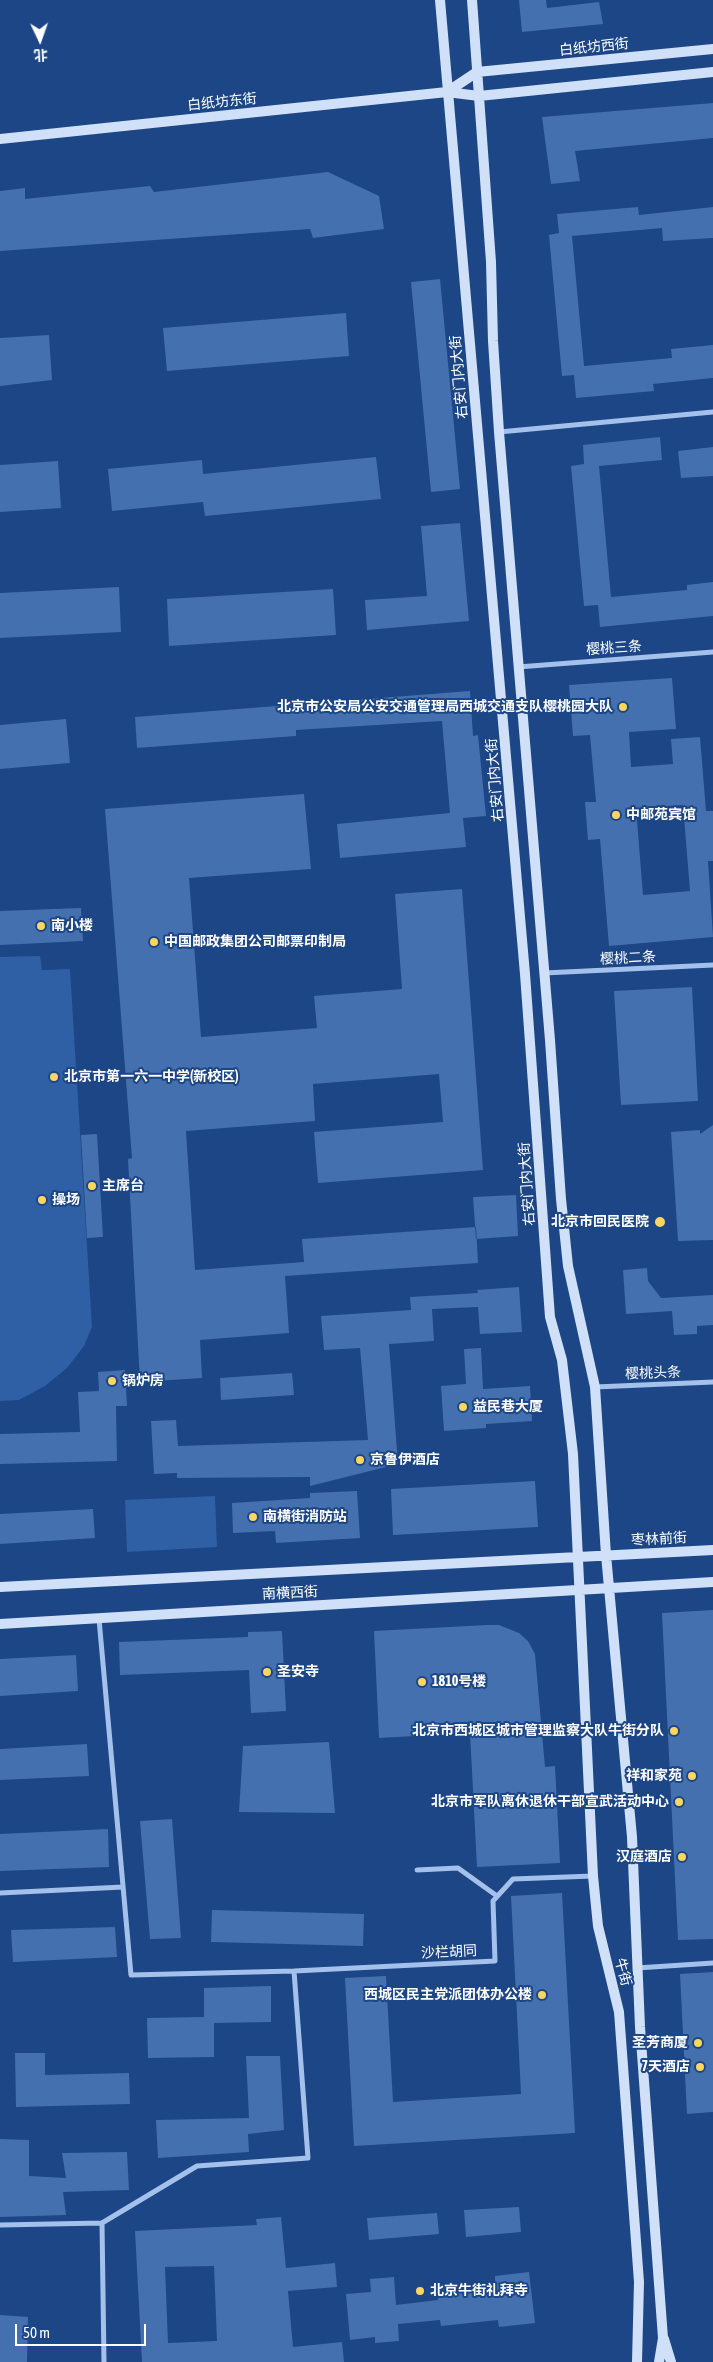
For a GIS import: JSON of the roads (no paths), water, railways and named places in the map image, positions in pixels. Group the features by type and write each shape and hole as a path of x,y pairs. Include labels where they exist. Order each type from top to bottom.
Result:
{"main road":[{"name":"右安门内大街","path":"440,0 525,974 550,1317 563,1370 573,1454 580,1589"},
{"path":"472,0 491,262 492,341 561,1199 568,1266 595,1387 606,1555"},
{"name":"白纸坊西街","path":"477,72 713,49"},
{"path":"447,92 477,72"},
{"path":"447,92 479,96 713,72"},
{"name":"白纸坊东街","path":"0,139 447,92"},
{"path":"499,668 518,667"},
{"path":"525,974 544,973"},
{"name":"枣林前街","path":"578,1557 713,1550"},
{"name":"牛街","path":"606,1555 632,1837 637,1968 664,2338 671,2362"},
{"name":"南横西街","path":"0,1586 578,1557"},
{"path":"609,1587 713,1582"},
{"name":"南横西街","path":"0,1624 609,1587"},
{"name":"牛街","path":"580,1589 593,1876 598,1926 619,2012 640,2282 637,2362"},
{"name":"牛街","path":"658,2362 664,2338"}],"street":[{"path":"499,432 713,412"},
{"name":"樱桃三条","path":"518,667 713,652"},
{"name":"樱桃二条","path":"544,973 713,965"},
{"name":"樱桃头条","path":"595,1387 713,1382"},
{"path":"0,2225 102,2223 197,2166 308,2158 294,1971 131,1975 99,1618"},
{"path":"417,1870 458,1868 497,1896 513,1879 593,1876"},
{"path":"0,1893 123,1887"},
{"name":"沙栏胡同","path":"294,1971 495,1961 493,1901 497,1896"},
{"path":"637,1968 713,1963"},
{"path":"102,2223 104,2362"}],"place":[{"name":"北京市公安局公安交通管理局西城交通支队樱桃园大队","path":"623,707"},
{"name":"中邮苑宾馆","path":"616,815"},
{"name":"南小楼","path":"41,926"},
{"name":"中国邮政集团公司邮票印制局","path":"154,942"},
{"name":"北京市第一六一中学(新校区)","path":"54,1077"},
{"name":"主席台","path":"92,1186"},
{"name":"操场","path":"42,1200"},
{"name":"北京市回民医院","path":"660,1222"},
{"name":"锅炉房","path":"112,1381"},
{"name":"益民巷大厦","path":"463,1407"},
{"name":"京鲁伊酒店","path":"360,1460"},
{"name":"南横街消防站","path":"253,1517"},
{"name":"圣安寺","path":"267,1672"},
{"name":"1810号楼","path":"422,1682"},
{"name":"北京市西城区城市管理监察大队牛街分队","path":"674,1731"},
{"name":"祥和家苑","path":"692,1776"},
{"name":"北京市军队离休退休干部宣武活动中心","path":"679,1802"},
{"name":"汉庭酒店","path":"682,1857"},
{"name":"西城区民主党派团体办公楼","path":"542,1995"},
{"name":"圣芳商厦","path":"698,2043"},
{"name":"7天酒店","path":"700,2067"},
{"name":"北京牛街礼拜寺","path":"420,2291"}]}
